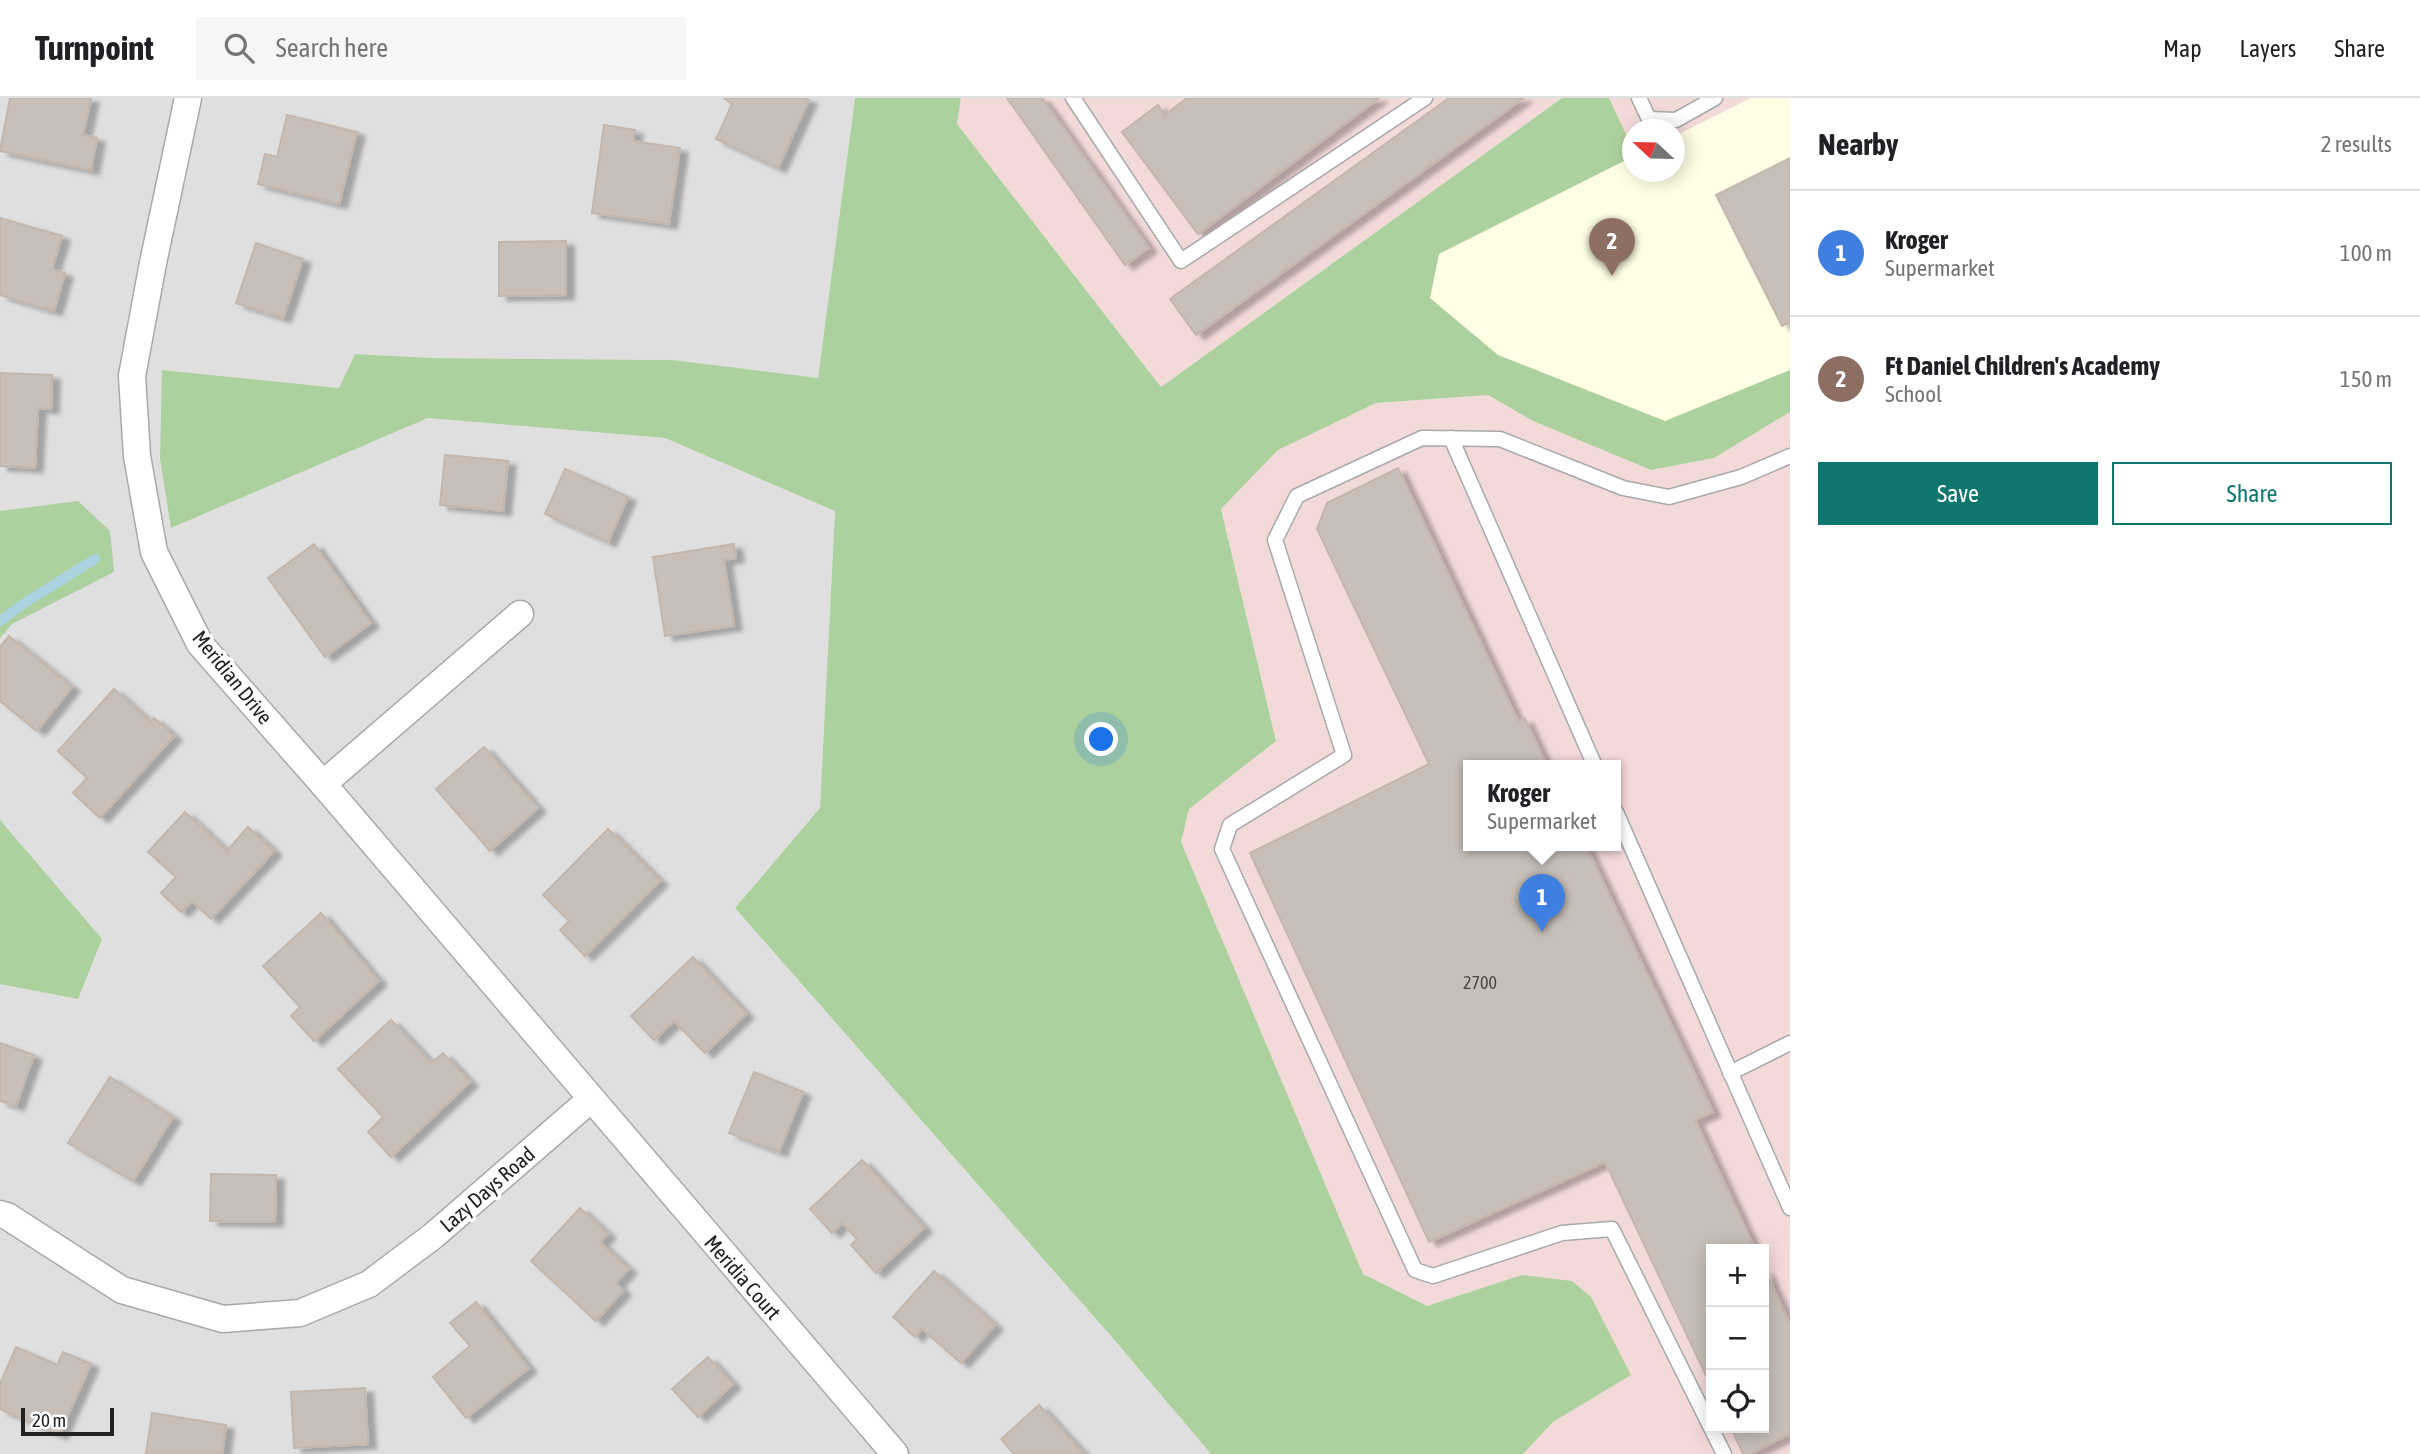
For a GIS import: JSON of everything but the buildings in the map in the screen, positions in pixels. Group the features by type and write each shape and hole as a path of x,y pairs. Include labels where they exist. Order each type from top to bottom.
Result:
{"street":[{"name":"Meridian Drive","path":"188,98 132,376 137,456 144,505 154,552 200,644 323,784"},
{"path":"520,614 323,784 592,1099"},
{"name":"Lazy Days Road","path":"0,1214 122,1290 223,1319 300,1313 369,1284 433,1236 592,1099"},
{"name":"Meridia Court","path":"592,1099 895,1454"}],"lane":[{"path":"1073,98 1181,261 1425,98"},
{"path":"1639,98 1649,119 1676,120 1715,98"},
{"path":"1724,1454 1612,1229 1562,1233 1433,1276 1415,1270 1223,849 1230,825 1344,755 1275,540 1297,496 1422,438 1500,439 1623,488 1669,497 1741,477 1790,456"},
{"path":"1451,438 1592,760"},
{"path":"1621,825 1790,1208"},
{"path":"1730,1073 1790,1043"}],"shaded area":[{"path":"0,98 855,98 818,378 673,360 432,358 355,354 339,388 163,370 160,459 171,528 428,418 665,438 835,511 820,808 735,908 1211,1454 0,1454"},
{"path":"961,98 1562,98 1161,387 957,124"},
{"path":"1609,98 1751,98 1685,131 1685,119 1622,119 1622,126"},
{"path":"1751,98 1790,98 1790,370 1665,421 1498,355 1430,298 1439,254 1622,162 1622,182 1685,182 1685,131"},
{"path":"1488,395 1533,421 1651,470 1714,458 1790,412 1790,1454 1523,1454 1553,1422 1630,1375 1522,1275 1427,1306 1363,1274 1181,842 1189,809 1276,741 1221,509 1278,450 1376,403"}],"green space":[{"path":"855,98 961,98 957,124 1161,387 1562,98 1609,98 1622,126 1622,162 1439,254 1430,298 1498,355 1665,421 1790,370 1790,412 1714,458 1651,470 1533,421 1488,395 1376,403 1278,450 1221,509 1276,741 1189,809 1181,842 1363,1274 1427,1306 1522,1275 1572,1281 1591,1297 1631,1375 1553,1422 1523,1454 1211,1454 735,908 820,808 835,511 665,438 428,418 171,528 160,459 162,370 339,388 355,354 432,358 673,360 818,378"},
{"path":"78,501 110,531 114,572 12,624 0,638 0,511"},
{"path":"0,820 102,939 78,999 0,984"}],"waterway":[{"path":"0,621 95,559"}],"place":[{"name":"Ft Daniel Children's Academy","path":"1612,276"},
{"name":"Kroger","path":"1542,932"}]}
